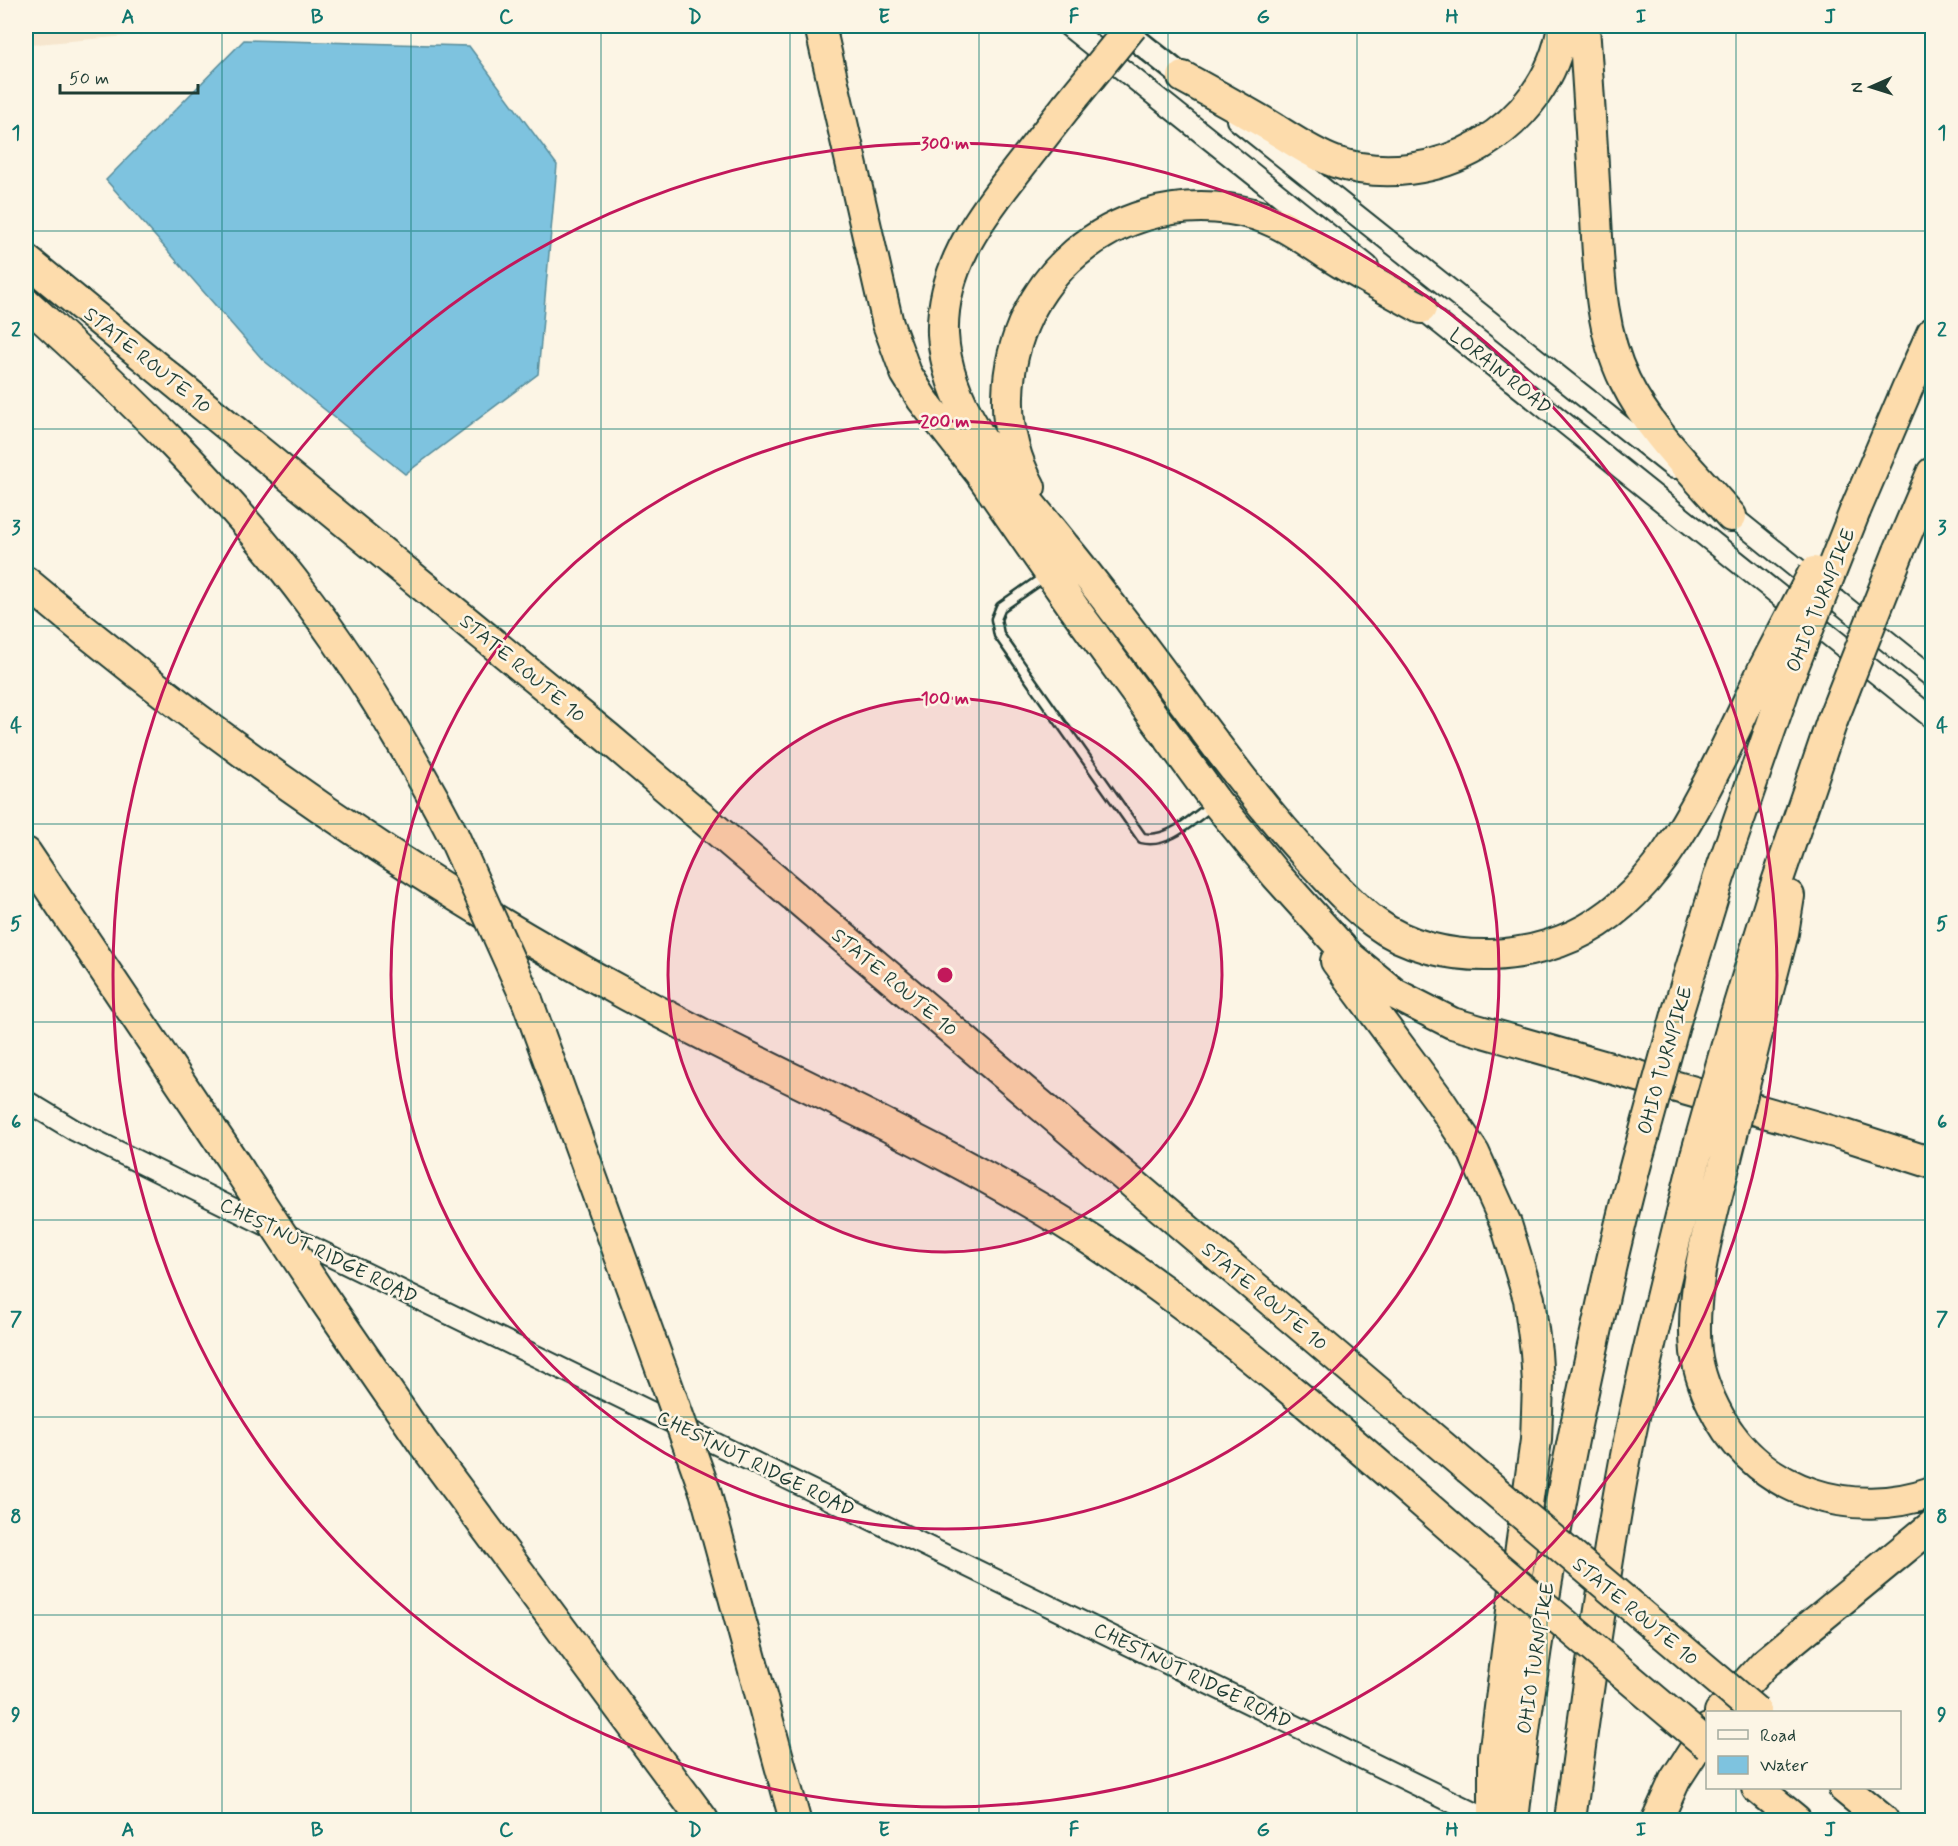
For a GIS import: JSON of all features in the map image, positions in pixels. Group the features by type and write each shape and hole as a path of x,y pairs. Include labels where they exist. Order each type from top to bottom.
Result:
{"highway":[{"path":"820,26 883,304 906,373 922,399 980,474 1216,802 1276,875 1335,941 1379,982 1412,1004 1452,1023 1845,1135 1932,1163"},
{"path":"1118,26 1061,103 964,245 946,298 944,335 949,370 955,389 972,423 1013,483 1064,544 1282,829 1358,909 1373,922 1404,940 1445,951 1482,955 1520,952 1555,944 1605,918 1639,889 1654,872 1682,831 1774,679 1789,617 1852,509 1932,333"},
{"path":"980,474 944,410 932,378 926,340 928,297 939,259 959,220 983,187 1132,26"},
{"path":"1183,77 1326,158 1362,168 1415,169 1451,160 1471,151 1515,119 1526,108 1546,76 1559,44 1563,26"},
{"path":"1584,26 1600,272 1610,339 1624,379 1647,417 1731,516"},
{"path":"1064,544 1024,477 1018,462 1010,425 1008,386 1013,351 1034,301 1051,277 1087,243 1128,221 1162,211 1196,207 1245,212 1289,228 1331,257 1421,308"},
{"name":"STATE ROUTE 10","path":"26,260 607,737 1753,1711"},
{"path":"26,303 106,377 189,459 282,566 332,633 372,693 412,759 453,835 527,1000 705,1491 795,1821"},
{"path":"1572,1809 1593,1653 1626,1458 1670,1257 1696,1155 1783,933 1790,890 1794,830 1832,721 1932,473"},
{"path":"26,582 122,661 257,763 395,858 504,926 685,1025 941,1153 1032,1204 1113,1255 1248,1354 1706,1744"},
{"name":"OHIO TURNPIKE","path":"1513,1821 1506,1762 1549,1563 1574,1432 1619,1231 1642,1138 1719,877 1774,679"},
{"path":"1282,829 1327,907 1343,928 1374,961 1424,995 1464,1012 1517,1029 1932,1147"},
{"path":"26,853 423,1443 703,1821"},
{"path":"1276,875 1439,1100 1474,1153 1506,1224 1527,1291 1538,1384 1536,1440 1506,1762 1492,1821"},
{"path":"1745,1030 1725,1163 1698,1288 1696,1354 1706,1392 1725,1428 1746,1452 1785,1483 1840,1502 1877,1504 1897,1502 1932,1492"},
{"path":"1722,1711 1764,1664 1932,1526"},
{"path":"1657,1821 1675,1780 1706,1731"},
{"path":"1758,1789 1796,1821"},
{"path":"1845,1789 1882,1821"}],"main road":[{"name":"LORAIN ROAD","path":"1118,26 1183,77"}],"street":[{"name":"LORAIN ROAD","path":"1068,26 1932,718"},
{"name":"LORAIN ROAD","path":"1183,77 1672,466 1932,677"},
{"path":"1652,493 1672,466"},
{"name":"CHESTNUT RIDGE ROAD","path":"26,1101 74,1130 250,1217 1492,1821"}],"lane":[{"path":"1050,573 1001,607 996,619 999,635 1116,803 1142,838 1151,840 1168,836 1216,802"}],"shaded area":[{"path":"26,26 238,26 26,45"}],"water":[{"path":"244,40 469,46 557,165 538,374 405,474 263,360 106,180"}]}
